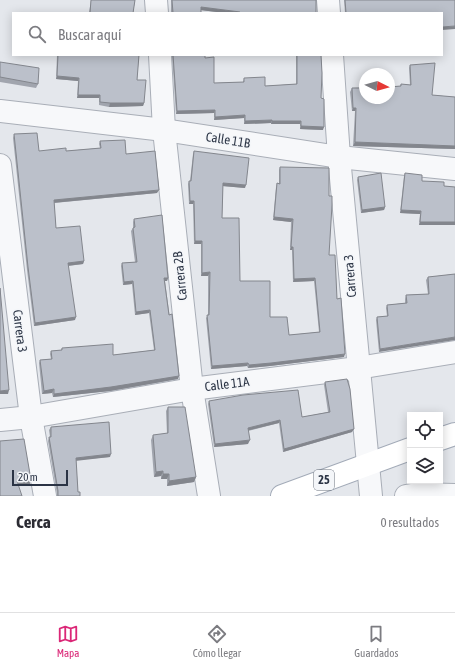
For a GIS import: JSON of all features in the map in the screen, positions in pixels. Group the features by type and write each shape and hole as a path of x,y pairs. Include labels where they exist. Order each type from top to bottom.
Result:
{"main road":[{"path":"443,438 455,434"},
{"name":"25","path":"282,496 407,450"}],"street":[{"path":"156,0 157,12"},
{"path":"328,0 329,12"},
{"name":"Carrera 2B","path":"160,56 164,130 192,389 208,496"},
{"name":"Carrera 3","path":"332,56 339,157 371,496"},
{"name":"Calle 11B","path":"0,111 164,130 339,157 455,169"},
{"name":"Carrera 3","path":"0,165 31,417 45,496"},
{"name":"Calle 11A","path":"0,420 31,417 192,389 358,368 455,352"},
{"path":"406,496 417,494 455,496"}],"building":[{"path":"91,0 135,0 133,12 90,12"},
{"path":"172,0 316,0 316,12 240,12 201,7 201,12 173,12"},
{"path":"345,0 455,0 455,26 443,27 443,12 346,12"},
{"path":"58,56 139,56 137,80 146,80 144,103 100,102 100,95 78,95 79,78 57,76"},
{"path":"173,56 205,56 205,58 214,57 214,83 244,82 244,78 265,77 265,86 297,84 297,56 321,56 321,98 324,99 324,127 301,126 301,121 245,121 245,115 215,117 215,110 177,111"},
{"path":"0,62 39,68 38,84 0,77"},
{"path":"435,63 432,95 455,97 455,146 355,142 356,108 353,108 352,88 359,88 359,104 395,104 395,86 401,86 401,84 411,85 410,65"},
{"path":"37,133 39,151 66,148 66,151 101,148 100,141 125,140 126,154 155,151 159,190 54,200 56,228 80,226 84,261 68,263 76,317 35,323 14,134"},
{"path":"194,151 249,158 246,185 223,183 222,218 239,218 240,281 270,281 270,317 287,317 289,335 320,332 315,278 294,279 293,247 291,247 293,219 274,217 277,183 280,184 280,167 329,168 329,196 332,196 332,205 329,255 335,255 337,299 341,298 345,354 249,365 248,363 212,366 207,315 209,315 210,272 202,273 202,241 195,241 194,201 190,201 189,181 191,181"},
{"path":"381,173 385,207 362,210 358,177"},
{"path":"405,173 422,175 422,181 444,182 444,186 455,187 455,222 420,222 421,211 401,210"},
{"path":"162,215 168,278 164,278 169,315 172,314 179,376 54,394 54,389 44,391 40,360 52,359 51,351 62,350 62,348 113,344 113,355 155,350 150,310 136,312 133,281 124,282 122,263 137,262 133,228 135,227 134,219"},
{"path":"455,274 455,337 380,349 377,317 388,316 387,305 407,303 406,295 429,294 428,277"},
{"path":"0,288 9,390 0,391"},
{"path":"347,379 350,389 354,429 284,449 280,420 248,428 250,440 215,444 209,401 243,395 298,390 302,417 330,412 325,382"},
{"path":"168,407 185,407 196,477 169,481 169,474 163,474 163,471 156,472 153,435 168,433"},
{"path":"109,422 111,454 76,458 78,492 80,492 80,496 58,496 49,437 51,437 51,427"},
{"path":"24,439 31,480 17,481 22,496 0,496 0,441"}]}
